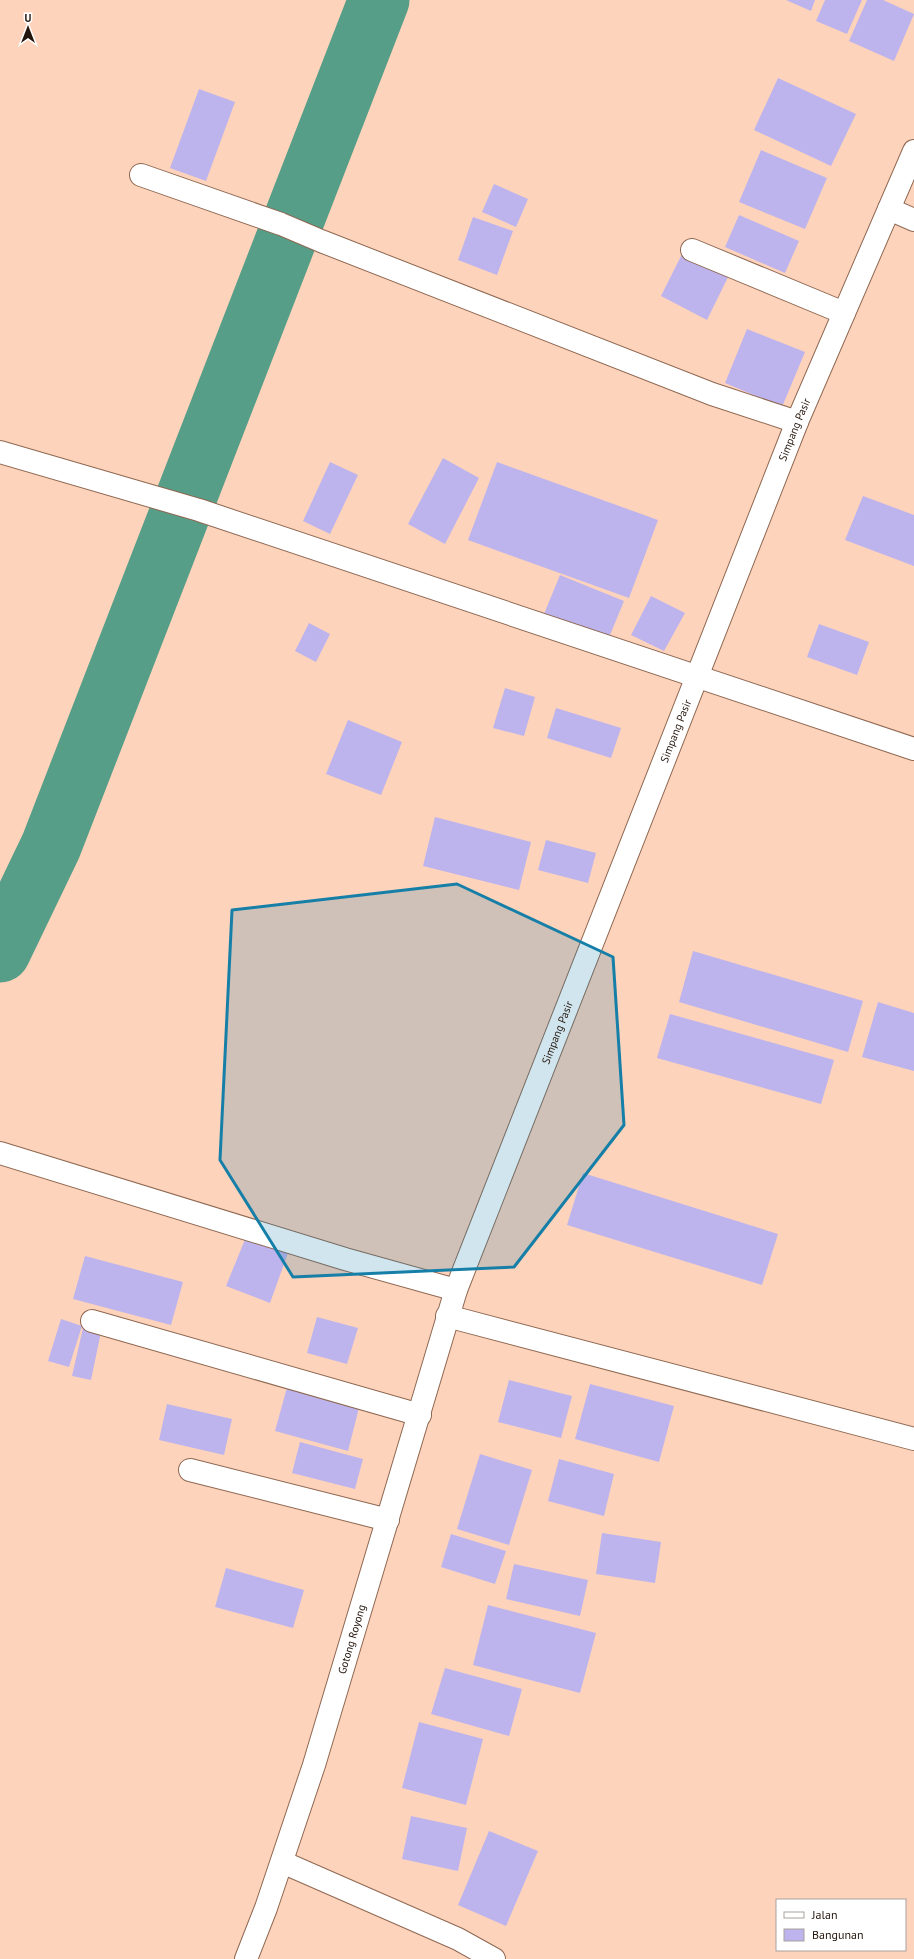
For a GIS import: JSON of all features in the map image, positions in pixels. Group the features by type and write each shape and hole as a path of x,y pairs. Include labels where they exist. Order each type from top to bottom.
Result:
{"street":[{"name":"Simpang Pasir","path":"447,1316 797,422 914,151"},
{"path":"141,175 281,224 712,394 797,422"},
{"path":"889,208 914,220"},
{"path":"692,250 844,313"},
{"path":"0,452 205,512 914,749"},
{"path":"0,1153 344,1258 456,1290"},
{"path":"447,1316 914,1439"},
{"name":"Gotong Royong","path":"246,1959 282,1862 317,1757 420,1415 447,1316"},
{"path":"92,1321 420,1415"},
{"path":"190,1470 388,1520"},
{"path":"282,1862 458,1940 494,1959"}],"highlighted area":[{"path":"457,884 613,957 624,1125 514,1267 293,1277 220,1160 232,910"}],"building":[{"path":"786,0 815,0 811,11"},
{"path":"825,0 862,0 847,34 816,21"},
{"path":"867,0 883,0 914,14 894,61 849,41"},
{"path":"778,78 856,114 831,166 754,130"},
{"path":"199,89 235,102 206,181 170,168"},
{"path":"761,150 827,178 805,229 739,202"},
{"path":"494,184 528,199 516,227 482,212"},
{"path":"739,215 799,241 785,273 725,247"},
{"path":"473,217 513,231 497,275 458,260"},
{"path":"684,250 730,273 707,320 661,296"},
{"path":"747,329 805,352 782,407 725,383"},
{"path":"443,458 479,478 445,544 408,524"},
{"path":"330,462 358,475 330,534 303,521"},
{"path":"497,462 658,520 629,598 468,540"},
{"path":"863,496 914,515 914,566 845,540"},
{"path":"560,575 624,601 608,640 544,614"},
{"path":"651,596 685,613 664,651 631,635"},
{"path":"309,623 330,634 316,662 295,651"},
{"path":"819,624 869,642 857,675 807,657"},
{"path":"505,688 535,697 524,736 493,728"},
{"path":"556,708 621,728 611,758 547,738"},
{"path":"348,720 402,742 381,795 326,774"},
{"path":"435,817 531,842 519,890 423,866"},
{"path":"546,840 596,853 588,883 538,870"},
{"path":"693,951 863,1001 848,1052 679,1002"},
{"path":"878,1002 914,1013 914,1071 862,1057"},
{"path":"670,1014 834,1060 821,1104 657,1058"},
{"path":"583,1173 778,1234 762,1285 567,1225"},
{"path":"246,1237 288,1253 270,1303 226,1286"},
{"path":"85,1256 183,1282 171,1325 73,1299"},
{"path":"317,1317 358,1328 347,1364 307,1353"},
{"path":"61,1319 82,1326 69,1367 48,1361"},
{"path":"83,1328 101,1332 91,1380 72,1376"},
{"path":"509,1380 572,1396 561,1438 498,1422"},
{"path":"288,1384 360,1404 348,1451 275,1431"},
{"path":"590,1384 674,1406 659,1462 575,1439"},
{"path":"167,1404 232,1419 224,1455 159,1440"},
{"path":"300,1442 363,1459 355,1489 292,1473"},
{"path":"480,1454 532,1470 509,1545 457,1529"},
{"path":"559,1459 614,1474 604,1516 548,1501"},
{"path":"602,1533 661,1542 655,1583 596,1574"},
{"path":"451,1534 506,1551 495,1584 441,1567"},
{"path":"514,1564 588,1580 580,1616 506,1599"},
{"path":"226,1568 304,1590 293,1628 215,1607"},
{"path":"488,1605 596,1633 580,1693 473,1665"},
{"path":"445,1668 522,1689 509,1736 431,1714"},
{"path":"419,1722 483,1739 466,1805 402,1788"},
{"path":"411,1816 467,1828 458,1871 402,1859"},
{"path":"489,1831 538,1851 506,1926 458,1905"}],"waterway":[{"path":"0,952 51,846 379,0"}]}
